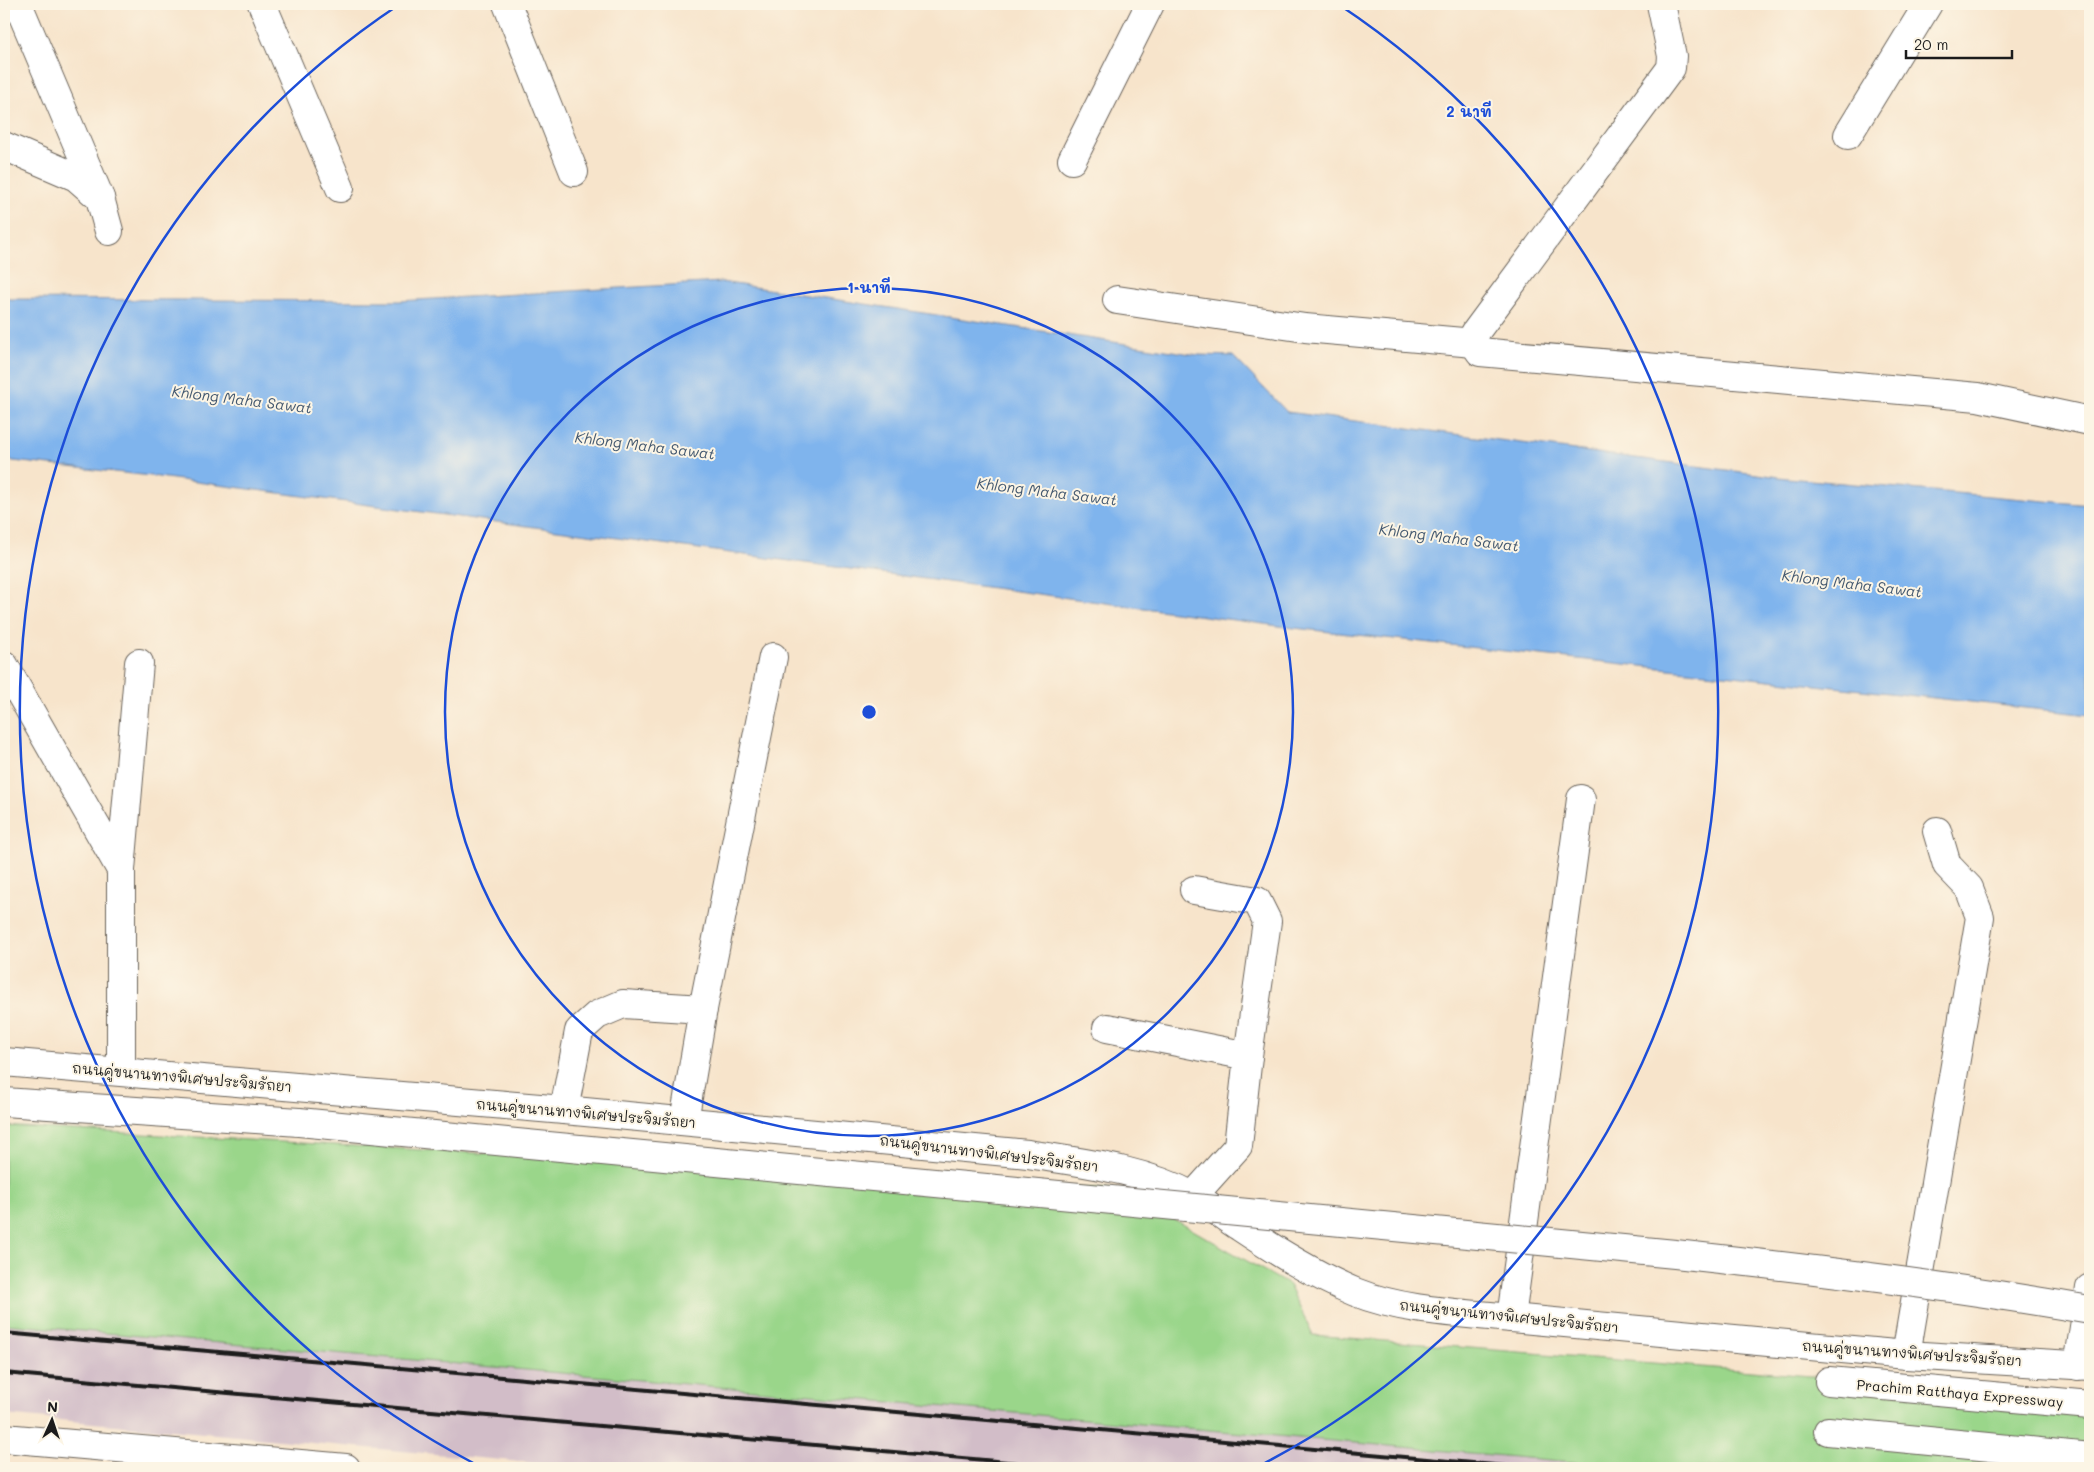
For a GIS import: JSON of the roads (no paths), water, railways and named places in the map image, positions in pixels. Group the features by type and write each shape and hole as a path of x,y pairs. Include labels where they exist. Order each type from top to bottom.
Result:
{"main road":[{"path":"18,4 100,198 110,231"},
{"path":"262,4 340,188"},
{"path":"507,4 574,172"},
{"path":"1072,160 1150,4"},
{"path":"1661,4 1672,56 1671,68 1475,332 1474,343 1480,352 1978,397 2090,421"},
{"path":"1848,135 1928,4"},
{"path":"4,146 76,177 100,198"},
{"path":"1117,300 1305,328 1474,343"},
{"path":"684,1122 703,1009 774,657"},
{"path":"121,1071 121,870 139,663"},
{"path":"4,666 121,870"},
{"path":"1511,1318 1581,799"},
{"path":"1906,1355 1980,917 1969,888 1947,865 1936,831"},
{"path":"1193,1196 1238,1146 1248,1056 1267,921 1257,901 1194,890"},
{"path":"564,1110 579,1031 597,1015 623,1004 703,1009"},
{"path":"1107,1028 1248,1056"},
{"name":"ถนนคู่ขนานทางพิเศษประจิมรัถยา","path":"4,1062 564,1110 1038,1156 1104,1166 1149,1178 1193,1196 1272,1248 1310,1270 1356,1292 1393,1303 1451,1312 1906,1355 2084,1366"},
{"path":"4,1102 299,1122 1676,1254 1847,1272 2090,1310"},
{"path":"2084,1366 2090,1288"},
{"name":"Prachim Ratthaya Expressway","path":"1829,1381 2090,1405"},
{"path":"1828,1431 2090,1457"},
{"path":"4,1438 344,1468"}],"water":[{"name":"Khlong Maha Sawat","path":"721,282 1198,355 1233,356 1287,412 1787,478 2090,505 2090,715 1294,628 151,476 4,460 4,299 399,301"}],"railway":[{"path":"4,1333 1528,1468"},
{"path":"4,1373 1074,1468"}]}
